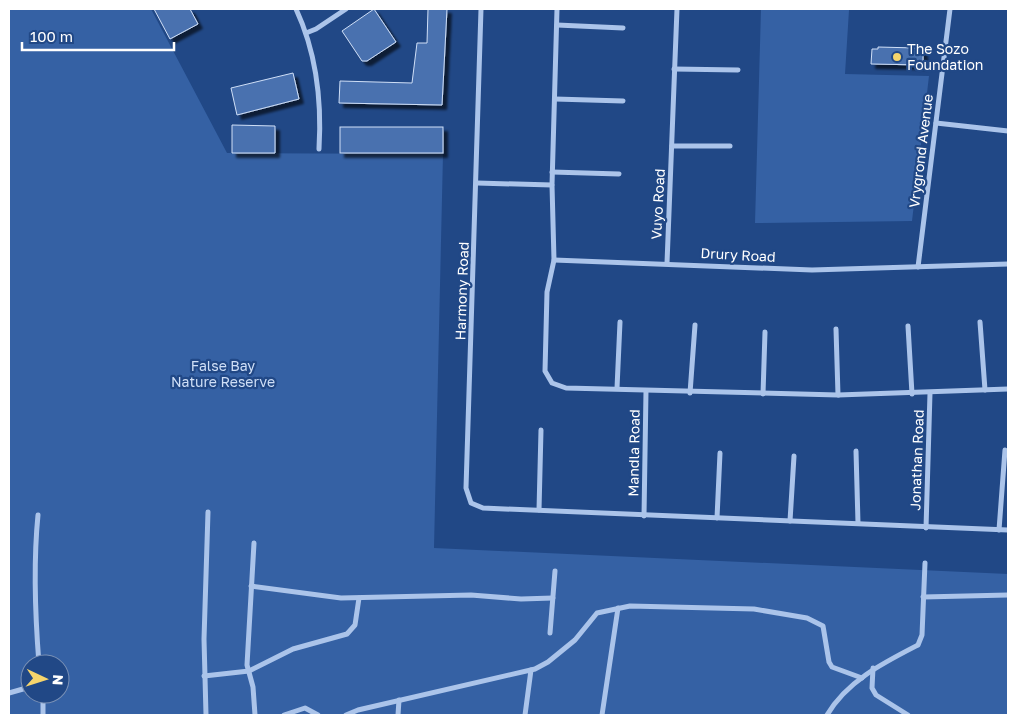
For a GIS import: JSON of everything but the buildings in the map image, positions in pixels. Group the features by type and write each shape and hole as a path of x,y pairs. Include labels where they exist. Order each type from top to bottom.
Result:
{"street":[{"path":"296,9 306,33 316,69 320,95 319,149"},
{"path":"306,33 316,29 346,9"},
{"name":"Harmony Road","path":"481,9 466,493 471,503 476,507 644,516 1008,530"},
{"path":"557,9 552,172 554,260 547,292 546,371 552,383 566,388 838,396 1008,389"},
{"name":"Vuyo Road","path":"667,263 677,9"},
{"name":"Vrygrond Avenue","path":"918,267 950,9"},
{"path":"557,25 623,28"},
{"path":"674,69 738,70"},
{"path":"555,99 623,101"},
{"path":"936,123 1008,131"},
{"path":"672,146 730,146"},
{"path":"552,172 619,174"},
{"path":"477,183 552,185"},
{"name":"Drury Road","path":"554,260 812,270 1008,264"},
{"path":"617,388 620,322"},
{"path":"980,322 985,390"},
{"path":"690,392 695,325"},
{"path":"908,326 912,394"},
{"path":"836,329 838,396"},
{"path":"763,394 765,332"},
{"name":"Mandla Road","path":"644,516 646,391"},
{"name":"Jonathan Road","path":"926,528 930,393"},
{"path":"540,510 541,430"},
{"path":"999,530 1005,450"},
{"path":"856,451 858,524"},
{"path":"717,518 720,453"},
{"path":"790,521 794,456"},
{"path":"206,715 204,595 208,512"},
{"path":"38,515 35,545 35,613 38,654"},
{"path":"254,542 248,631 249,671 253,687 255,715"},
{"path":"827,715 835,701 873,668 918,645 922,635 925,564"},
{"path":"550,633 554,571"},
{"path":"251,586 341,598 471,595 521,599 552,598"},
{"path":"923,596 1008,595"},
{"path":"204,676 249,671 293,649 347,634 355,625 359,598"},
{"path":"346,715 358,710 531,670 548,662 575,640 597,613 630,606 754,609 807,618 823,626 829,662 832,668 862,678"},
{"path":"602,715 618,608"},
{"path":"873,668 872,688 876,695 908,715"},
{"path":"525,715 531,670"},
{"path":"398,715 400,700"},
{"path":"284,715 305,708 318,715"}],"green space":[{"name":"False Bay Nature Reserve","path":"9,9 151,9 227,153 443,154 434,548 1008,574 1008,715 9,715"},
{"path":"761,9 849,10 845,74 929,76 912,221 755,223"}],"place":[{"name":"The Sozo Foundation","path":"897,57"}]}
